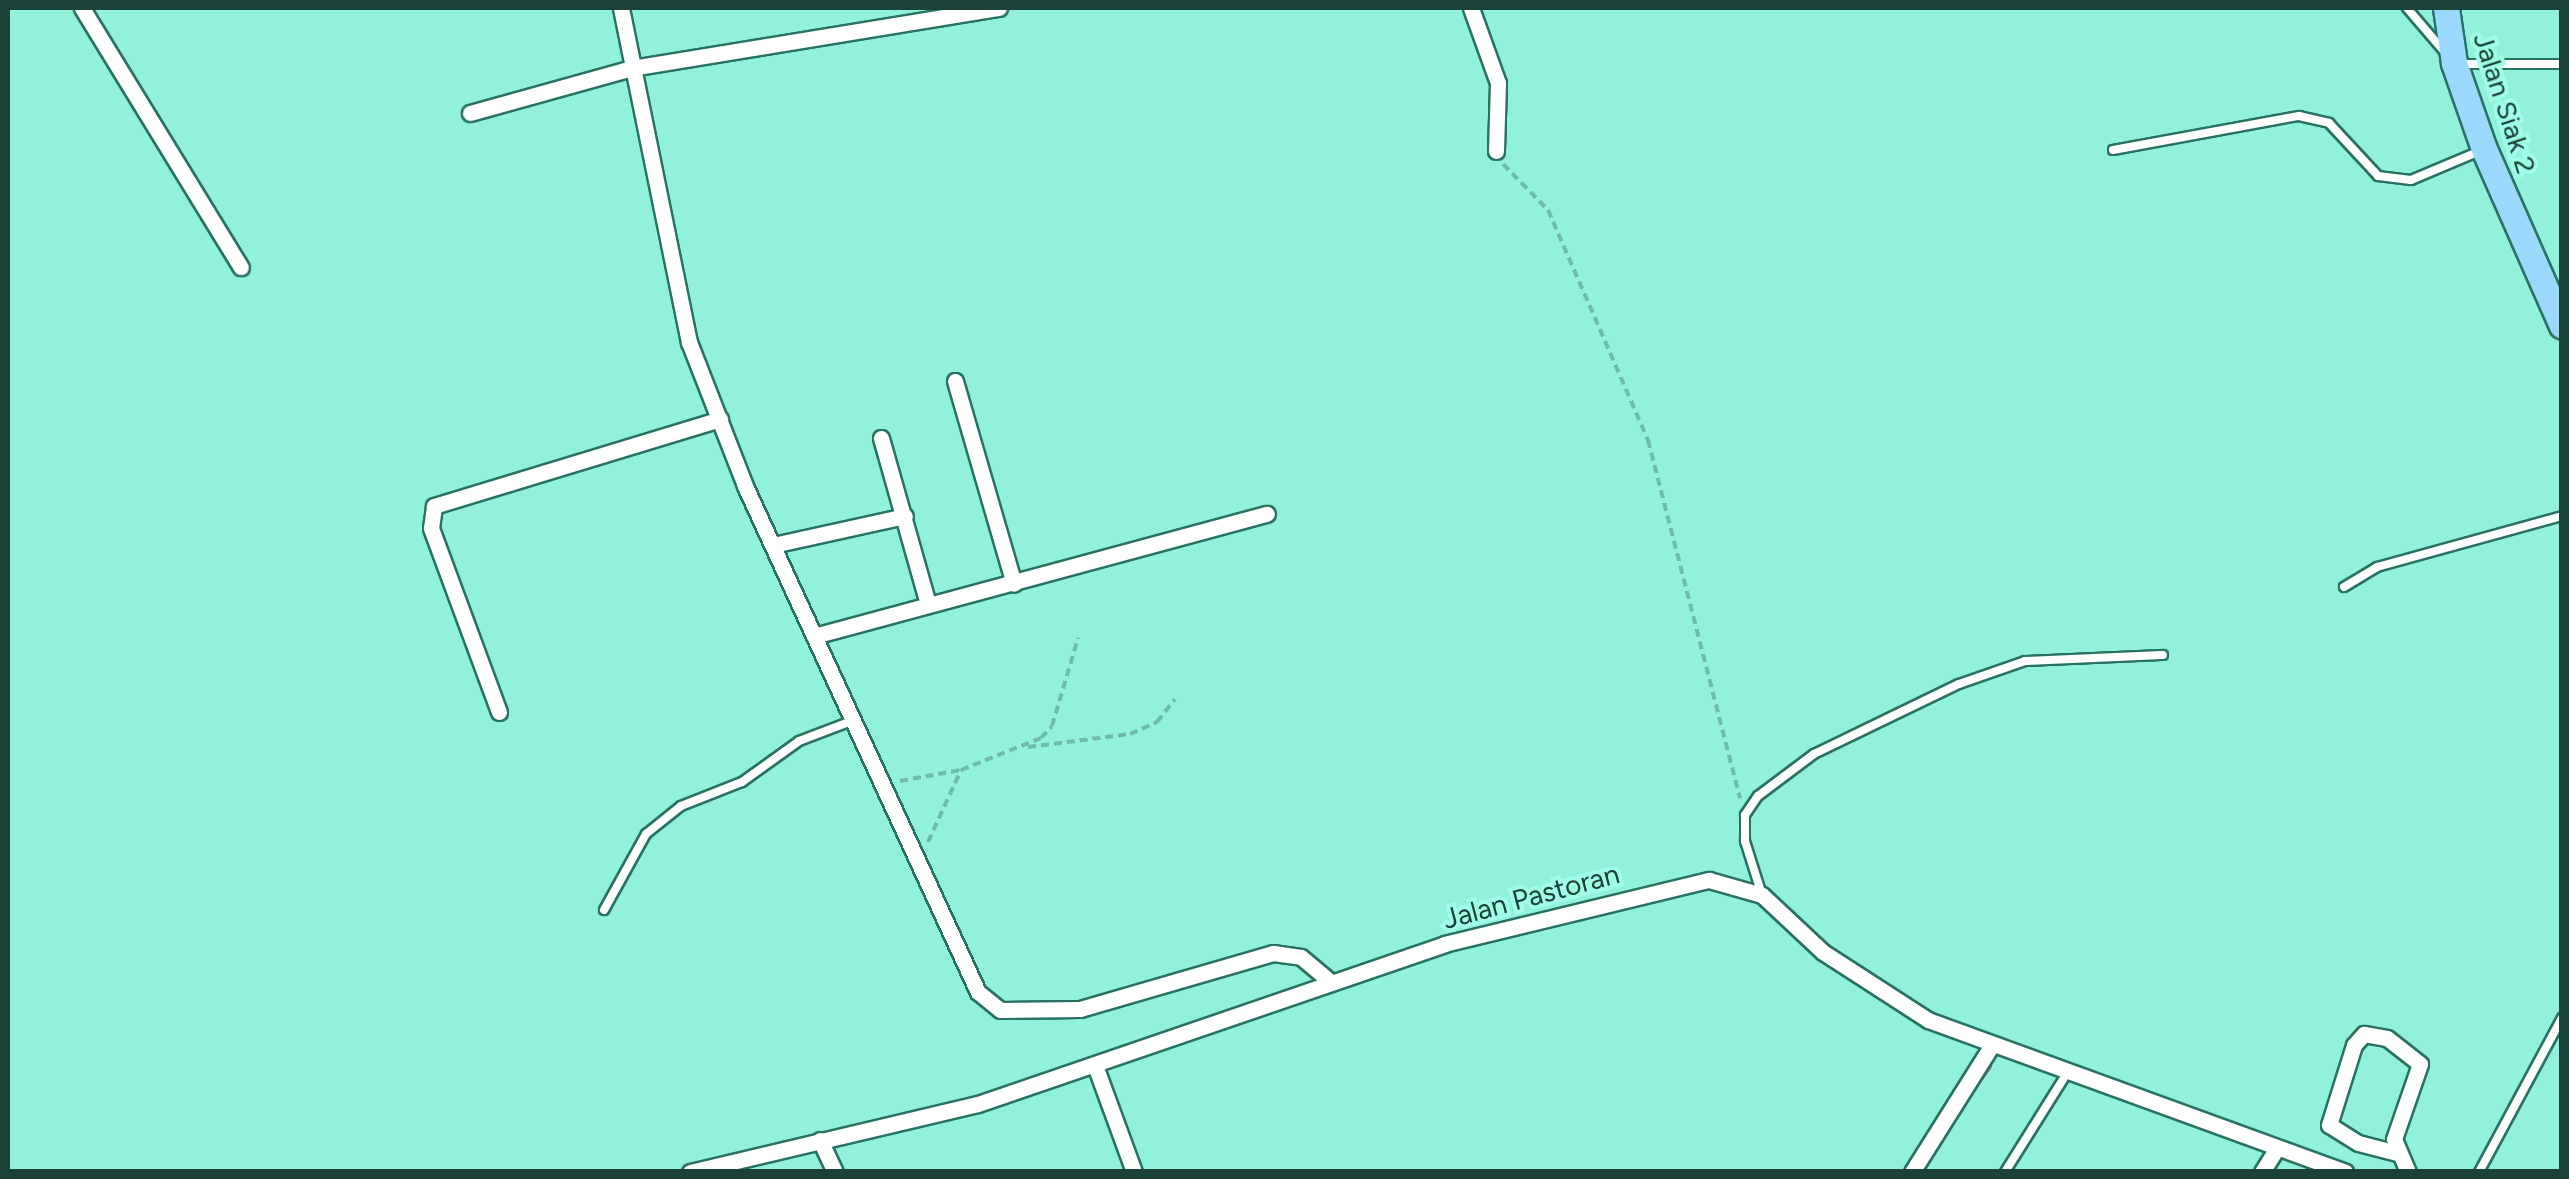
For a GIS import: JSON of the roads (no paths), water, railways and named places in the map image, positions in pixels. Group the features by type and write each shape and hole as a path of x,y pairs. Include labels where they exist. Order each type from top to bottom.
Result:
{"highway":[{"name":"Jalan Siak 2","path":"2446,8 2454,64 2484,149 2559,312"}],"street":[{"path":"82,8 241,267"},
{"path":"621,8 690,342 772,544 913,858 978,992 1000,1010 1080,1009 1273,953 1301,957 1332,983"},
{"path":"470,112 632,68 992,8"},
{"path":"1471,8 1498,84 1502,113 1496,151"},
{"path":"955,381 1014,584"},
{"path":"499,712 431,528 434,506 720,419"},
{"path":"881,438 928,604"},
{"path":"814,636 1267,514"},
{"path":"772,544 905,516"},
{"name":"Jalan Pastoran","path":"690,1172 978,1104 1096,1068 1478,934 1708,880 1762,895 1865,982 1928,1020 2345,1172"},
{"path":"2397,1153 2358,1143 2329,1125 2354,1045 2364,1034 2386,1038 2420,1064 2394,1138 2408,1172"},
{"path":"1912,1172 1992,1046"},
{"path":"1096,1068 1134,1172"},
{"path":"820,1140 835,1172"},
{"path":"2262,1172 2277,1148"}],"lane":[{"path":"2408,8 2454,64 2562,64"},
{"path":"2113,150 2300,116 2329,124 2378,176 2410,180 2484,149"},
{"path":"2344,587 2377,566 2450,552 2562,516"},
{"path":"1762,895 1744,840 1745,815 1758,796 1814,754 1959,684 2025,660 2162,655"},
{"path":"604,910 646,834 681,806 742,782 824,728 852,721"},
{"path":"2478,1172 2562,1018"},
{"path":"2005,1172 2067,1073"}],"waterway":[{"path":"1972,1090 1989,1067"}]}
